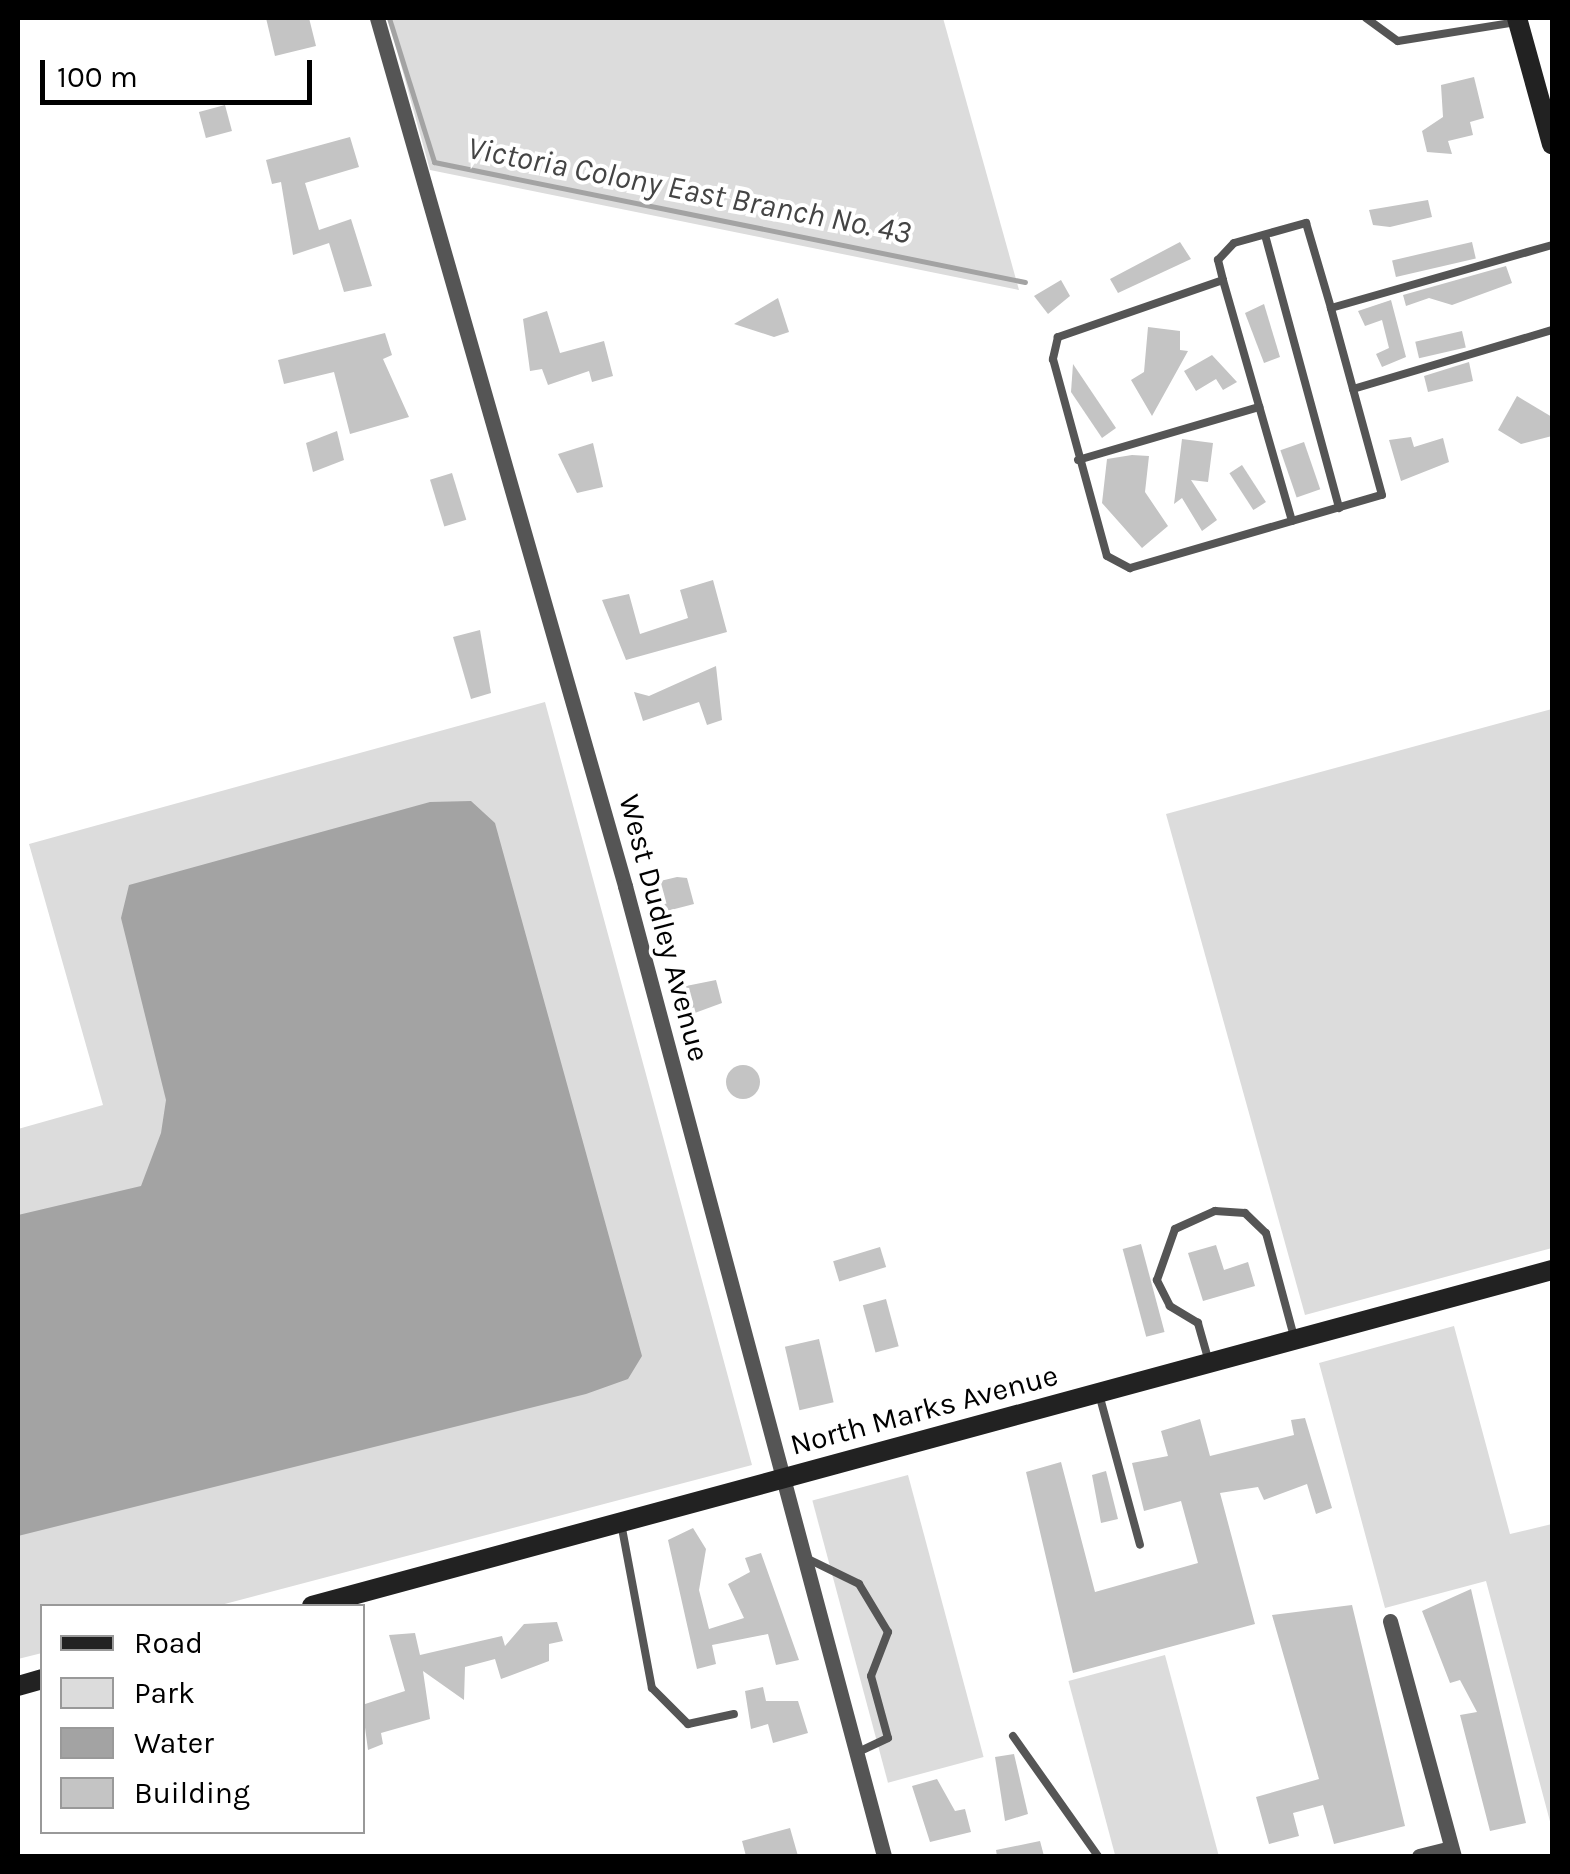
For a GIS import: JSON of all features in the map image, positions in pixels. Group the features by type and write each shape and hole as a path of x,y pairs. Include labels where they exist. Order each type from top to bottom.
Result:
{"main road":[{"path":"1517,20 1552,144"},
{"name":"North Marks Avenue","path":"319,1604 1552,1270"}],"street":[{"name":"West Dudley Avenue","path":"378,18 625,886 882,1856"},
{"path":"1390,1621 1452,1852 1419,1856"}],"lane":[{"path":"1366,18 1398,41 1517,20"},
{"path":"1224,280 1058,337 1052,359 1078,460 1107,556 1130,568 1382,495 1306,223 1224,251 1224,280 1292,521"},
{"path":"1265,235 1339,508"},
{"path":"1331,308 1552,245"},
{"path":"1354,389 1552,330"},
{"path":"1078,460 1259,407"},
{"path":"1210,1364 1198,1323 1170,1306 1157,1280 1175,1230 1215,1210 1245,1214 1266,1233 1295,1341"},
{"path":"1099,1394 1140,1545"},
{"path":"621,1523 652,1688 688,1724 734,1714"},
{"path":"802,1556 859,1584 888,1632 871,1676 888,1738 856,1752"},
{"path":"1013,1736 1098,1856"}],"green space":[{"path":"388,18 943,18 1019,290 430,170"},
{"path":"545,702 752,1465 225,1604 40,1604 40,1654 18,1659 18,1129 103,1105 29,844"},
{"path":"1552,709 1552,1248 1305,1315 1166,814"},
{"path":"1454,1326 1510,1534 1552,1524 1552,1829 1486,1581 1385,1608 1319,1363"},
{"path":"908,1475 984,1757 888,1783 812,1501"},
{"path":"1165,1655 1219,1856 1115,1856 1068,1681"}],"water":[{"path":"471,801 495,823 642,1356 628,1379 586,1394 18,1536 18,1215 141,1186 161,1133 166,1100 121,918 129,885 430,802"}],"building":[{"path":"266,18 309,18 316,46 275,56"},
{"path":"1474,77 1484,118 1470,122 1473,135 1448,141 1452,154 1427,152 1422,131 1443,117 1441,85"},
{"path":"225,105 232,131 206,138 199,112"},
{"path":"350,137 359,167 305,183 319,230 351,219 372,286 344,292 329,243 293,255 281,182 272,184 266,160"},
{"path":"1428,200 1432,217 1390,227 1373,225 1369,210"},
{"path":"1180,242 1191,259 1118,293 1110,279"},
{"path":"1472,242 1476,259 1396,277 1392,260"},
{"path":"1506,266 1512,283 1452,305 1429,298 1406,306 1403,295"},
{"path":"1061,280 1070,296 1048,314 1034,296"},
{"path":"778,298 789,332 774,337 734,324"},
{"path":"1391,300 1406,357 1382,367 1376,354 1389,348 1382,320 1365,326 1358,311"},
{"path":"1264,304 1280,357 1264,363 1245,313"},
{"path":"547,311 560,353 604,341 613,376 592,382 589,371 548,385 542,369 530,371 523,319"},
{"path":"1148,327 1180,331 1180,350 1188,351 1152,416 1131,380 1144,372"},
{"path":"1462,331 1466,348 1419,358 1415,342"},
{"path":"385,333 392,355 383,359 409,417 350,434 334,372 284,384 278,360"},
{"path":"1212,355 1237,382 1223,390 1216,379 1196,391 1184,371"},
{"path":"1469,362 1473,381 1428,392 1424,376"},
{"path":"1073,364 1116,428 1102,438 1071,392"},
{"path":"1517,396 1552,417 1552,436 1521,444 1498,430"},
{"path":"337,431 344,460 313,472 306,443"},
{"path":"1411,437 1414,447 1443,438 1449,462 1401,481 1389,440"},
{"path":"1182,439 1213,443 1208,482 1191,480 1217,520 1202,531 1182,498 1174,504"},
{"path":"1304,442 1320,489 1297,497 1280,450"},
{"path":"593,443 603,487 577,493 558,454"},
{"path":"1149,456 1145,492 1168,526 1142,548 1102,503 1107,459"},
{"path":"1242,465 1266,502 1253,510 1229,473"},
{"path":"452,473 466,520 444,527 430,480"},
{"path":"713,580 727,632 626,660 602,600 629,594 640,634 688,618 680,590"},
{"path":"480,630 491,693 471,699 453,637"},
{"path":"716,666 722,720 707,725 699,702 643,721 634,692 649,696"},
{"path":"687,878 694,904 667,911 656,882"},
{"path":"716,980 722,1003 692,1014 686,986"},
{"path":"743,1065 755,1070 760,1082 755,1094 743,1099 731,1094 726,1082 731,1070"},
{"path":"1141,1244 1165,1332 1146,1337 1123,1249"},
{"path":"1216,1245 1224,1270 1248,1262 1255,1286 1203,1301 1188,1253"},
{"path":"880,1247 886,1267 839,1281 833,1261"},
{"path":"886,1299 899,1346 875,1353 863,1305"},
{"path":"819,1339 834,1402 800,1410 785,1347"},
{"path":"1305,1418 1332,1508 1316,1514 1307,1484 1264,1500 1258,1487 1220,1493 1255,1624 1073,1673 1026,1472 1061,1462 1095,1592 1198,1563 1181,1501 1144,1511 1132,1463 1168,1456 1161,1431 1200,1419 1210,1456 1294,1435 1291,1420"},
{"path":"1106,1471 1118,1519 1101,1523 1092,1475"},
{"path":"693,1528 706,1549 699,1590 709,1629 744,1618 728,1584 750,1572 745,1558 761,1553 799,1660 776,1665 768,1634 712,1645 716,1664 697,1669 668,1540"},
{"path":"1471,1589 1526,1823 1490,1831 1460,1715 1477,1712 1460,1680 1450,1683 1422,1611"},
{"path":"1352,1605 1405,1826 1334,1844 1323,1805 1293,1813 1299,1836 1269,1844 1256,1797 1319,1779 1272,1615"},
{"path":"557,1622 563,1641 549,1644 549,1661 501,1679 495,1659 465,1667 464,1700 423,1671 430,1719 381,1733 383,1744 368,1750 365,1704 405,1691 389,1635 415,1633 420,1655 502,1636 505,1646 524,1624"},
{"path":"763,1687 766,1701 798,1701 808,1733 773,1743 768,1724 751,1729 745,1691"},
{"path":"1014,1754 1028,1814 1005,1821 995,1757"},
{"path":"937,1779 955,1811 965,1809 971,1832 930,1842 912,1786"},
{"path":"790,1828 798,1856 746,1856 742,1841"},
{"path":"1040,1841 1044,1856 997,1856 996,1850"}],"waterway":[{"name":"Victoria Colony East Branch No. 43","path":"389,18 434,162 1025,282"}]}
